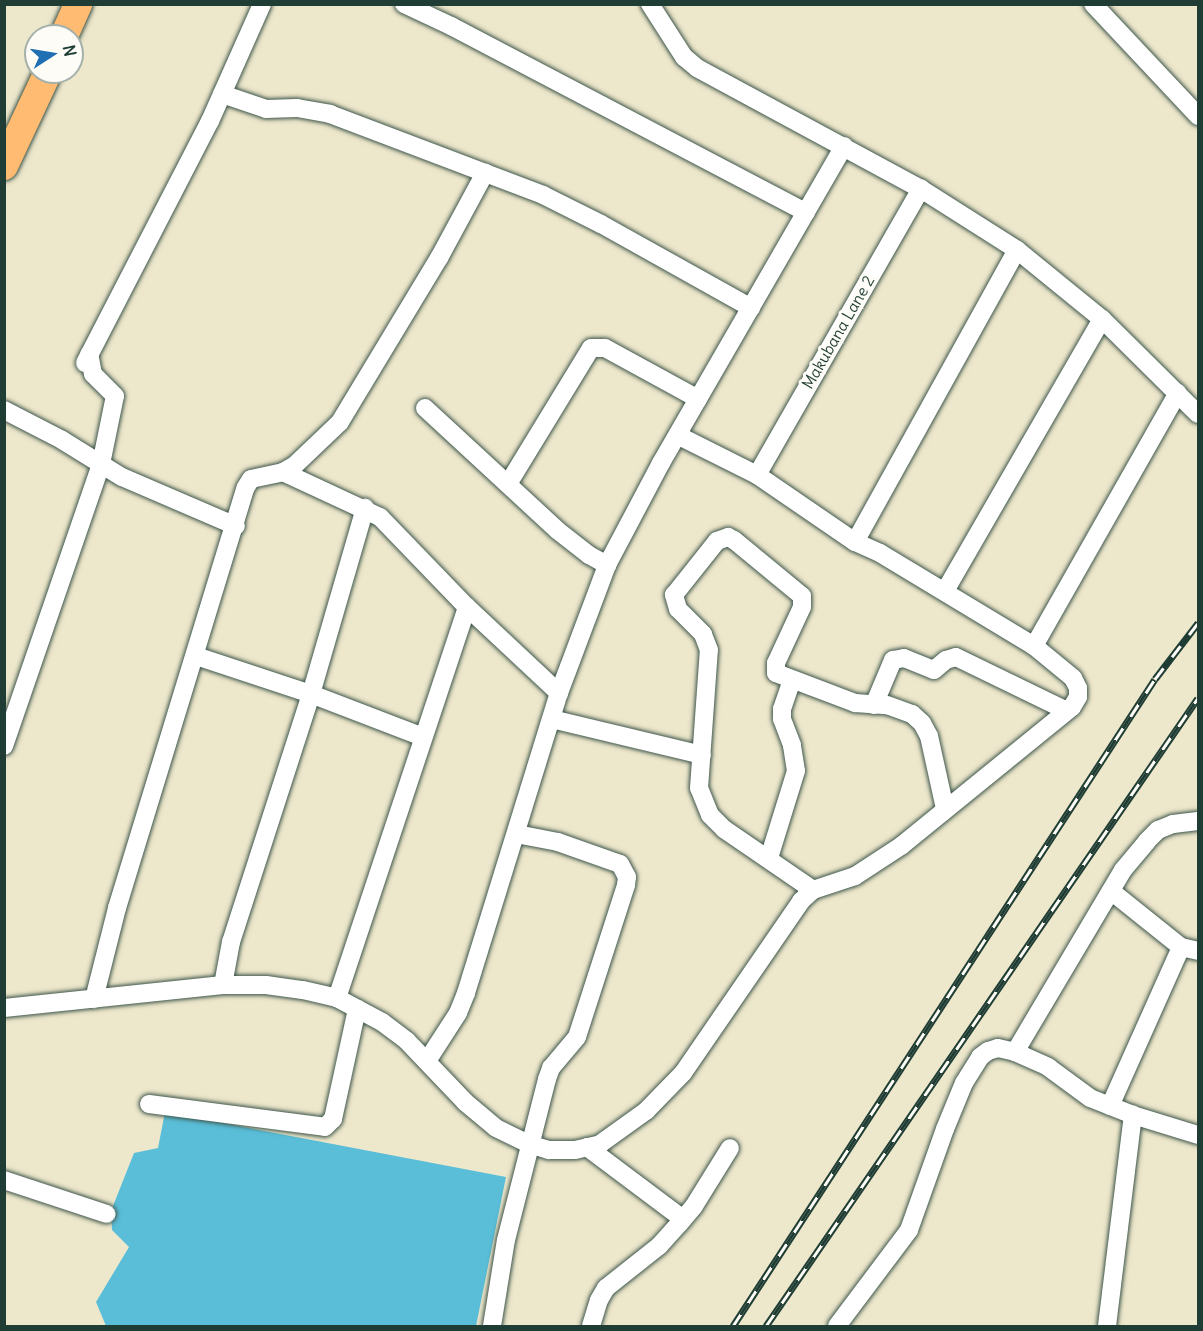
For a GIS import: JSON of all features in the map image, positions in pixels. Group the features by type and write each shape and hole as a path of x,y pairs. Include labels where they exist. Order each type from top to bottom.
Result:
{"main road":[{"path":"69,24 78,4"},
{"path":"4,166 42,84"}],"street":[{"path":"4,746 101,464 115,396 93,375 86,361 222,94 262,4"},
{"path":"404,4 461,31 806,212"},
{"path":"650,4 684,57 698,69 921,189 1017,250 1102,319 1198,414"},
{"path":"1093,4 1198,116"},
{"path":"222,94 266,109 297,108 330,114 543,195 601,224 751,308"},
{"path":"427,1061 458,1013 466,993 559,693 608,565 677,435 844,146"},
{"path":"94,999 117,908 236,526 246,487 251,479 283,472 324,438 353,402 439,258 484,173"},
{"name":"Makubana Lane 2","path":"757,475 921,189"},
{"path":"855,542 1017,250"},
{"path":"945,591 1102,319"},
{"path":"507,484 591,348 605,348 698,399"},
{"path":"1034,646 1178,393"},
{"path":"425,408 557,530 589,555 608,565"},
{"path":"4,410 150,490 236,526"},
{"path":"4,1008 223,985 266,985 337,998 357,1009 407,1041 465,1102 496,1128 529,1144 549,1150 600,1144 646,1111 683,1073 801,901 813,890 866,869 901,846 1067,711 1078,697 1078,688 1073,678 1034,646 880,553 855,542 757,475 677,435"},
{"path":"283,472 365,508 393,528 467,607 559,693"},
{"path":"223,985 231,942 310,694 365,508"},
{"path":"813,890 724,829 710,815 699,788 709,650 703,634 678,609 674,595 711,548 722,538 734,540 802,596 802,607 775,669 781,677 855,703 900,708 922,723 929,736 945,809"},
{"path":"337,998 467,607"},
{"path":"196,656 310,694 423,737"},
{"path":"874,705 893,660 904,658 934,670 951,657 956,657 1067,711"},
{"path":"769,858 796,771 792,745 782,718 782,709 792,681"},
{"path":"552,719 702,755"},
{"path":"1014,1052 1123,870 1158,830 1173,824 1198,821"},
{"path":"492,1326 506,1240 529,1144 551,1068 570,1047 581,1027 627,877 620,864 588,852 516,834"},
{"path":"1110,1106 1190,949 1111,891"},
{"path":"150,1104 318,1127 330,1124 357,1009"},
{"path":"837,1326 909,1230 964,1083 980,1057 988,1051 998,1048 1014,1052 1048,1067 1083,1093 1110,1106 1198,1135"},
{"path":"1107,1326 1133,1115"},
{"path":"587,1147 683,1219"},
{"path":"591,1326 599,1300 606,1288 659,1246 683,1219 730,1148"},
{"path":"4,1180 107,1214"}],"water":[{"path":"165,1112 506,1177 476,1326 106,1326 96,1302 129,1247 112,1230 111,1211 134,1153 158,1148"}],"railway":[{"path":"733,1326 1155,679 1198,623"},
{"path":"766,1326 1198,698"}]}
